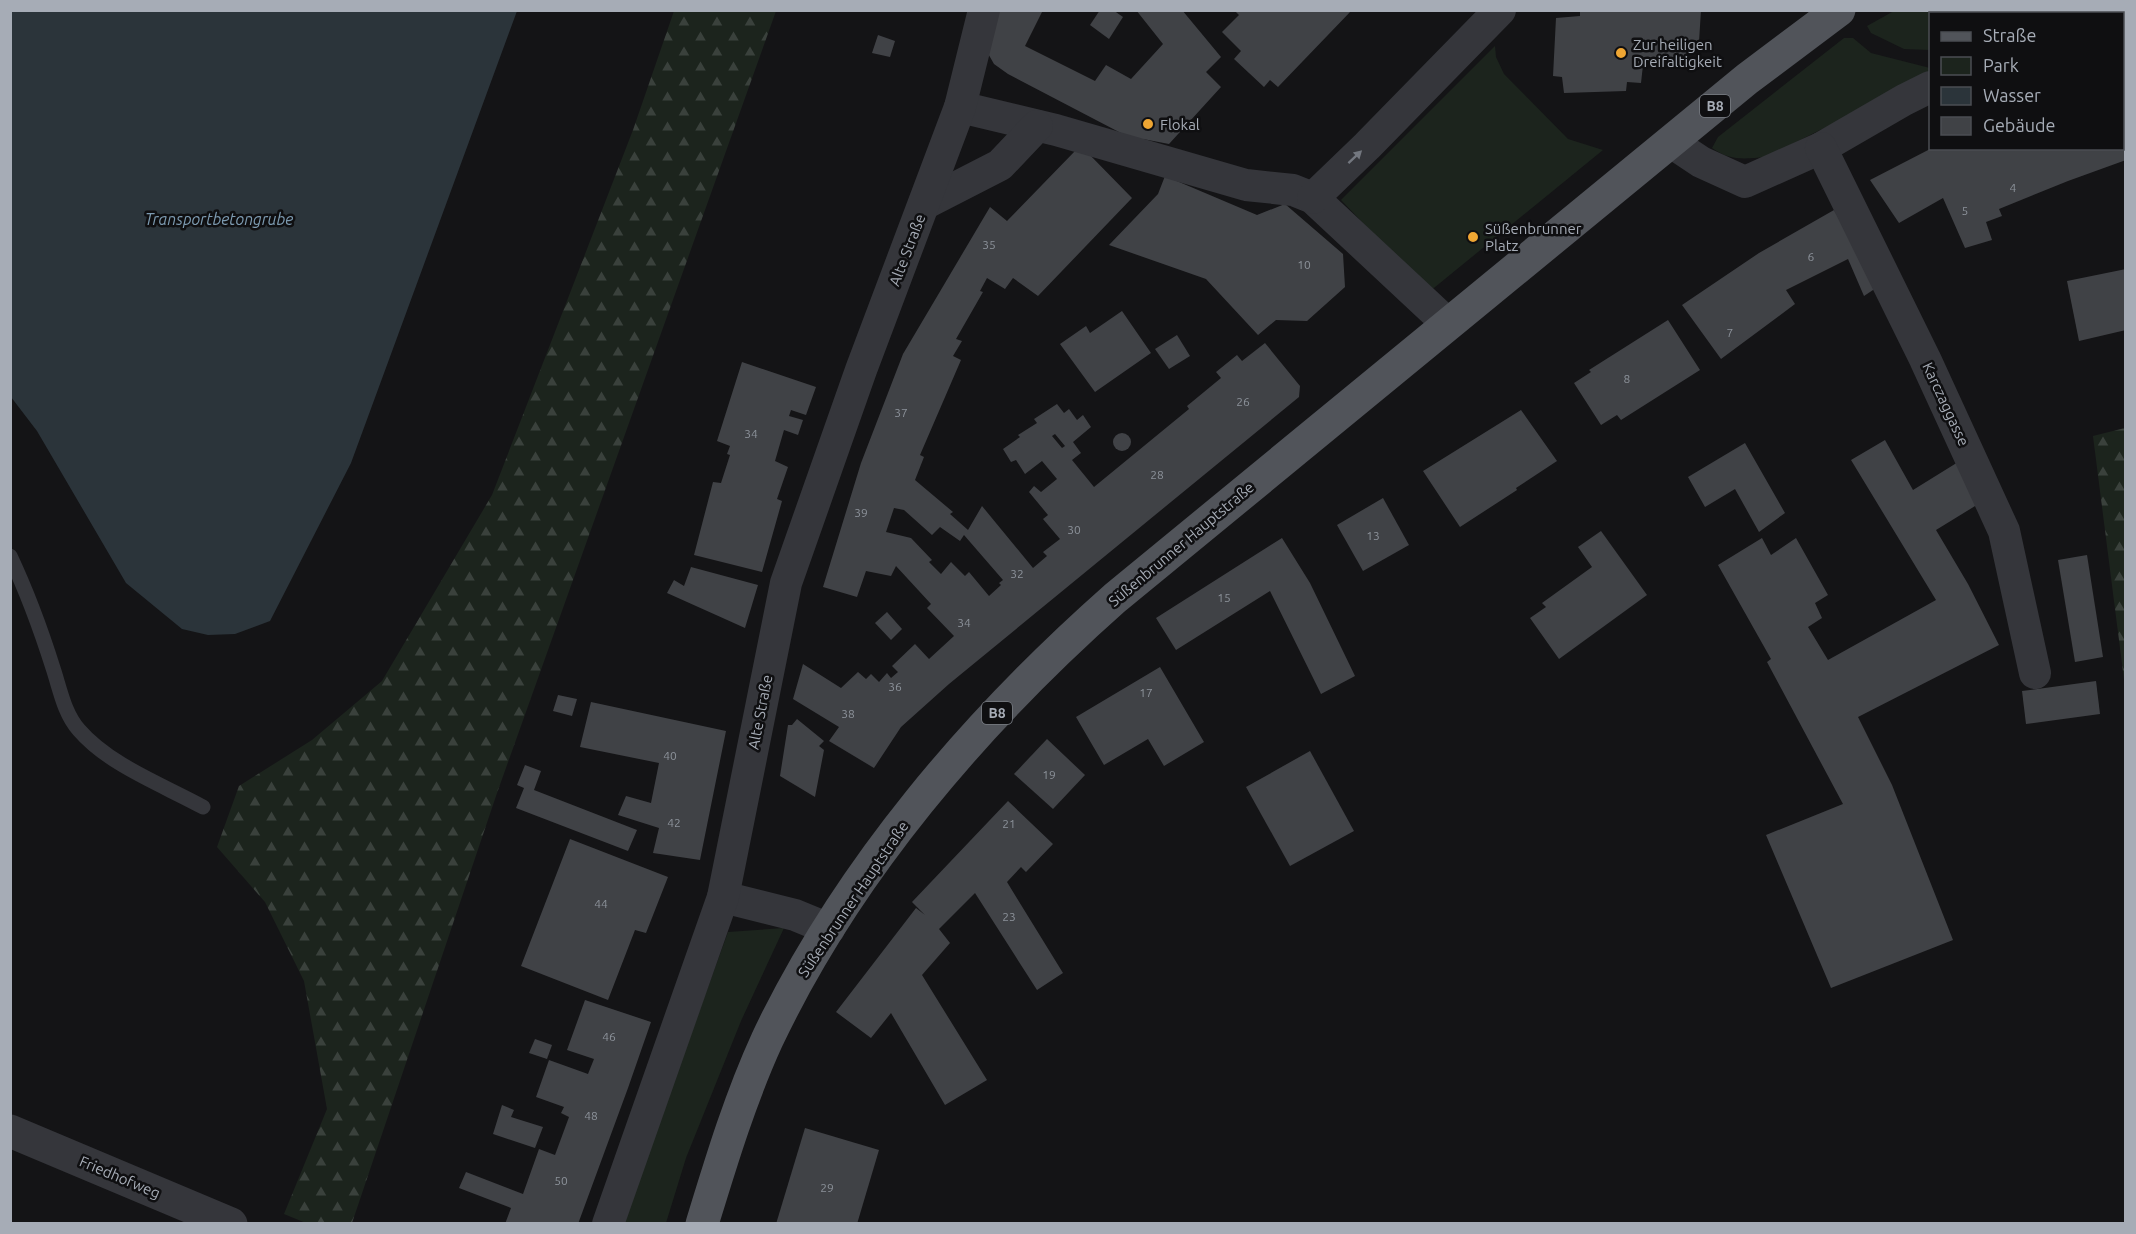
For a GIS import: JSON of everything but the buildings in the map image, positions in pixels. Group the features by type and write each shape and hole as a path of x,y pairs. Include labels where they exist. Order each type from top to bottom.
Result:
{"main road":[{"name":"Süßenbrunner Hauptstraße","path":"702,1224 743,1099 767,1042 797,981 829,929 902,824 978,732 1063,644 1115,598 1747,79 1839,10"}],"street":[{"name":"Alte Straße","path":"608,1224 723,897 786,583 861,370 960,106 984,10"},
{"path":"1313,198 1500,10"},
{"path":"1671,142 1701,162 1745,182 1821,148 1929,88"},
{"path":"960,106 1246,185 1293,190 1313,198 1448,324"},
{"name":"Alte Straße","path":"924,204 1000,165 1037,126"},
{"name":"Karczaggasse","path":"1821,148 1925,359 2004,531 2035,673"},
{"path":"723,897 795,915 829,929"},
{"name":"Friedhofweg","path":"10,1131 231,1224"}],"lane":[{"path":"10,556 19,575 68,715 79,731 102,752 203,807"}],"green space":[{"path":"674,11 776,11 497,793 352,1223 306,1223 284,1214 327,1109 304,981 265,902 217,847 239,786 312,740 382,681 492,495 633,130"},
{"path":"1894,11 2125,11 2124,26 2124,12 1929,12 1929,50 1904,49 1871,33 1867,26"},
{"path":"1844,38 1853,38 1871,53 1929,68 1929,76 1766,157 1744,158 1725,155 1712,148 1718,137"},
{"path":"1495,46 1496,57 1504,74 1568,139 1603,150 1429,292 1341,200"},
{"path":"2126,428 2125,687 2093,436"},
{"path":"784,928 741,1021 686,1158 666,1223 622,1224 728,932"}],"water":[{"name":"Transportbetongrube","path":"11,10 517,11 351,463 270,621 235,634 208,635 182,629 126,583 37,431 11,397"}],"place":[{"name":"Zur heiligen Dreifaltigkeit","path":"1621,53"},
{"name":"Flokal","path":"1148,124"},
{"name":"Süßenbrunner Platz","path":"1473,237"}]}
